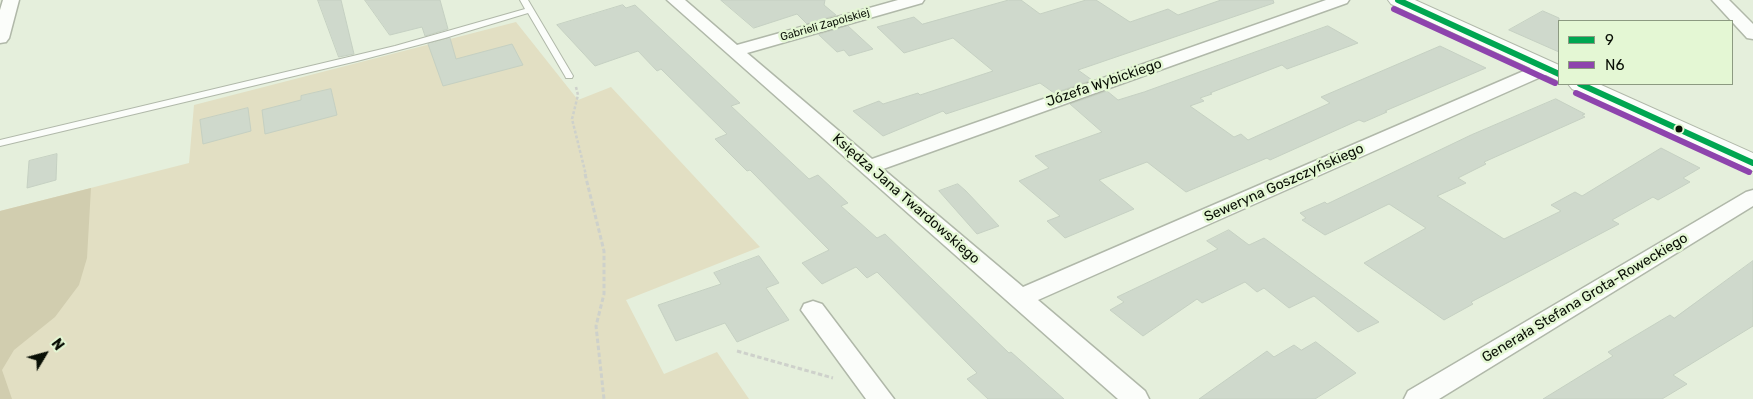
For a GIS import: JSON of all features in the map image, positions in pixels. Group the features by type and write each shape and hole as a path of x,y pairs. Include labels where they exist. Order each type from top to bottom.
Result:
{"street":[{"path":"0,38 11,0"},
{"name":"Księdza Jana Twardowskiego","path":"675,0 1136,399"},
{"name":"Gabrieli Zapolskiej","path":"734,51 916,0"},
{"name":"Józefa Wybickiego","path":"868,167 1340,0"},
{"path":"1398,0 1553,71"},
{"path":"1720,0 1753,34"},
{"name":"Seweryna Goszczyńskiego","path":"1021,298 1553,71"},
{"path":"1582,85 1753,163"},
{"name":"Generała Stefana Grota-Roweckiego","path":"1417,399 1753,197"},
{"path":"813,310 876,394"}],"lane":[{"path":"524,0 569,76"},
{"path":"0,143 50,134 158,104 355,59 458,32 529,10"}],"path":[{"path":"569,76 576,86 578,95 572,119 604,251 604,294 596,326 604,399"},
{"path":"737,352 876,394"}],"shaded area":[{"path":"516,22 578,100 611,87 760,247 626,300 664,374 717,352 749,399 0,399 0,211 189,163 194,105"},
{"path":"91,188 87,258 79,285 55,317 14,350 2,370 12,399 0,399 0,211"}],"building":[{"path":"318,0 341,0 354,54 339,57"},
{"path":"365,0 440,0 448,29 425,36 422,27 390,35"},
{"path":"721,0 825,0 824,5 836,15 807,24 797,14 754,28"},
{"path":"1009,0 1021,0 1040,14 1086,0 1096,0 1130,22 1168,9 1178,15 1221,0 1273,0 1274,3 1078,70 1092,80 1054,93 1040,83 946,114 943,111 883,136 853,111 879,101 883,104 918,93 920,95 993,71 953,38 904,53 877,27 914,17 922,24"},
{"path":"623,5 626,8 635,5 740,103 731,106 809,179 818,175 848,203 841,206 877,238 885,234 1009,353 1011,352 1064,399 988,399 967,379 977,373 877,272 867,278 856,267 822,284 802,263 829,250 750,170 747,171 715,139 727,134 661,69 657,71 638,51 595,66 557,25"},
{"path":"1543,11 1559,18 1558,52 1509,30"},
{"path":"848,26 873,49 849,56 844,50 837,52 819,35"},
{"path":"1328,26 1358,43 1287,69 1282,65 1210,93 1212,94 1200,98 1204,101 1190,106 1234,137 1241,134 1248,140 1330,103 1321,97 1440,46 1486,68 1385,111 1387,112 1364,122 1359,120 1270,160 1267,158 1186,192 1147,162 1099,180 1134,209 1065,238 1047,221 1060,216 1019,181 1049,168 1035,156 1102,132 1070,104 1107,91 1118,100"},
{"path":"450,38 456,59 512,44 523,65 443,86 428,44"},
{"path":"331,89 337,115 265,134 262,110 301,100 301,96"},
{"path":"1556,99 1585,114 1582,115 1585,117 1484,162 1486,164 1458,178 1466,183 1437,196 1504,239 1561,211 1551,205 1575,192 1582,196 1661,148 1700,168 1683,178 1690,182 1658,200 1653,197 1612,220 1619,224 1471,302 1473,304 1444,320 1364,263 1426,228 1389,204 1325,235 1302,220 1306,218 1300,213 1325,202 1327,204 1471,135"},
{"path":"248,108 251,131 203,144 200,120"},
{"path":"57,154 56,180 27,188 29,161"},
{"path":"958,184 999,226 977,234 939,191"},
{"path":"1229,230 1249,245 1264,238 1379,322 1358,332 1314,296 1289,308 1264,288 1257,292 1245,282 1202,303 1197,299 1143,336 1110,310 1124,302 1117,297 1218,249 1207,241"},
{"path":"759,256 779,283 766,288 789,320 737,342 725,323 676,341 658,305 721,284 714,273"},
{"path":"1753,261 1753,326 1673,375 1687,384 1662,399 1543,399 1613,356 1608,352 1670,315 1674,318"},
{"path":"1316,342 1356,373 1315,399 1199,399 1267,351 1274,357 1294,345 1301,350"}],"transit line":[{"name":"9","path":"1398,0 1558,74"},
{"name":"N6","path":"1394,9 1555,83"},
{"name":"9","path":"1582,85 1753,163"},
{"name":"N6","path":"1576,93 1749,172"}]}
